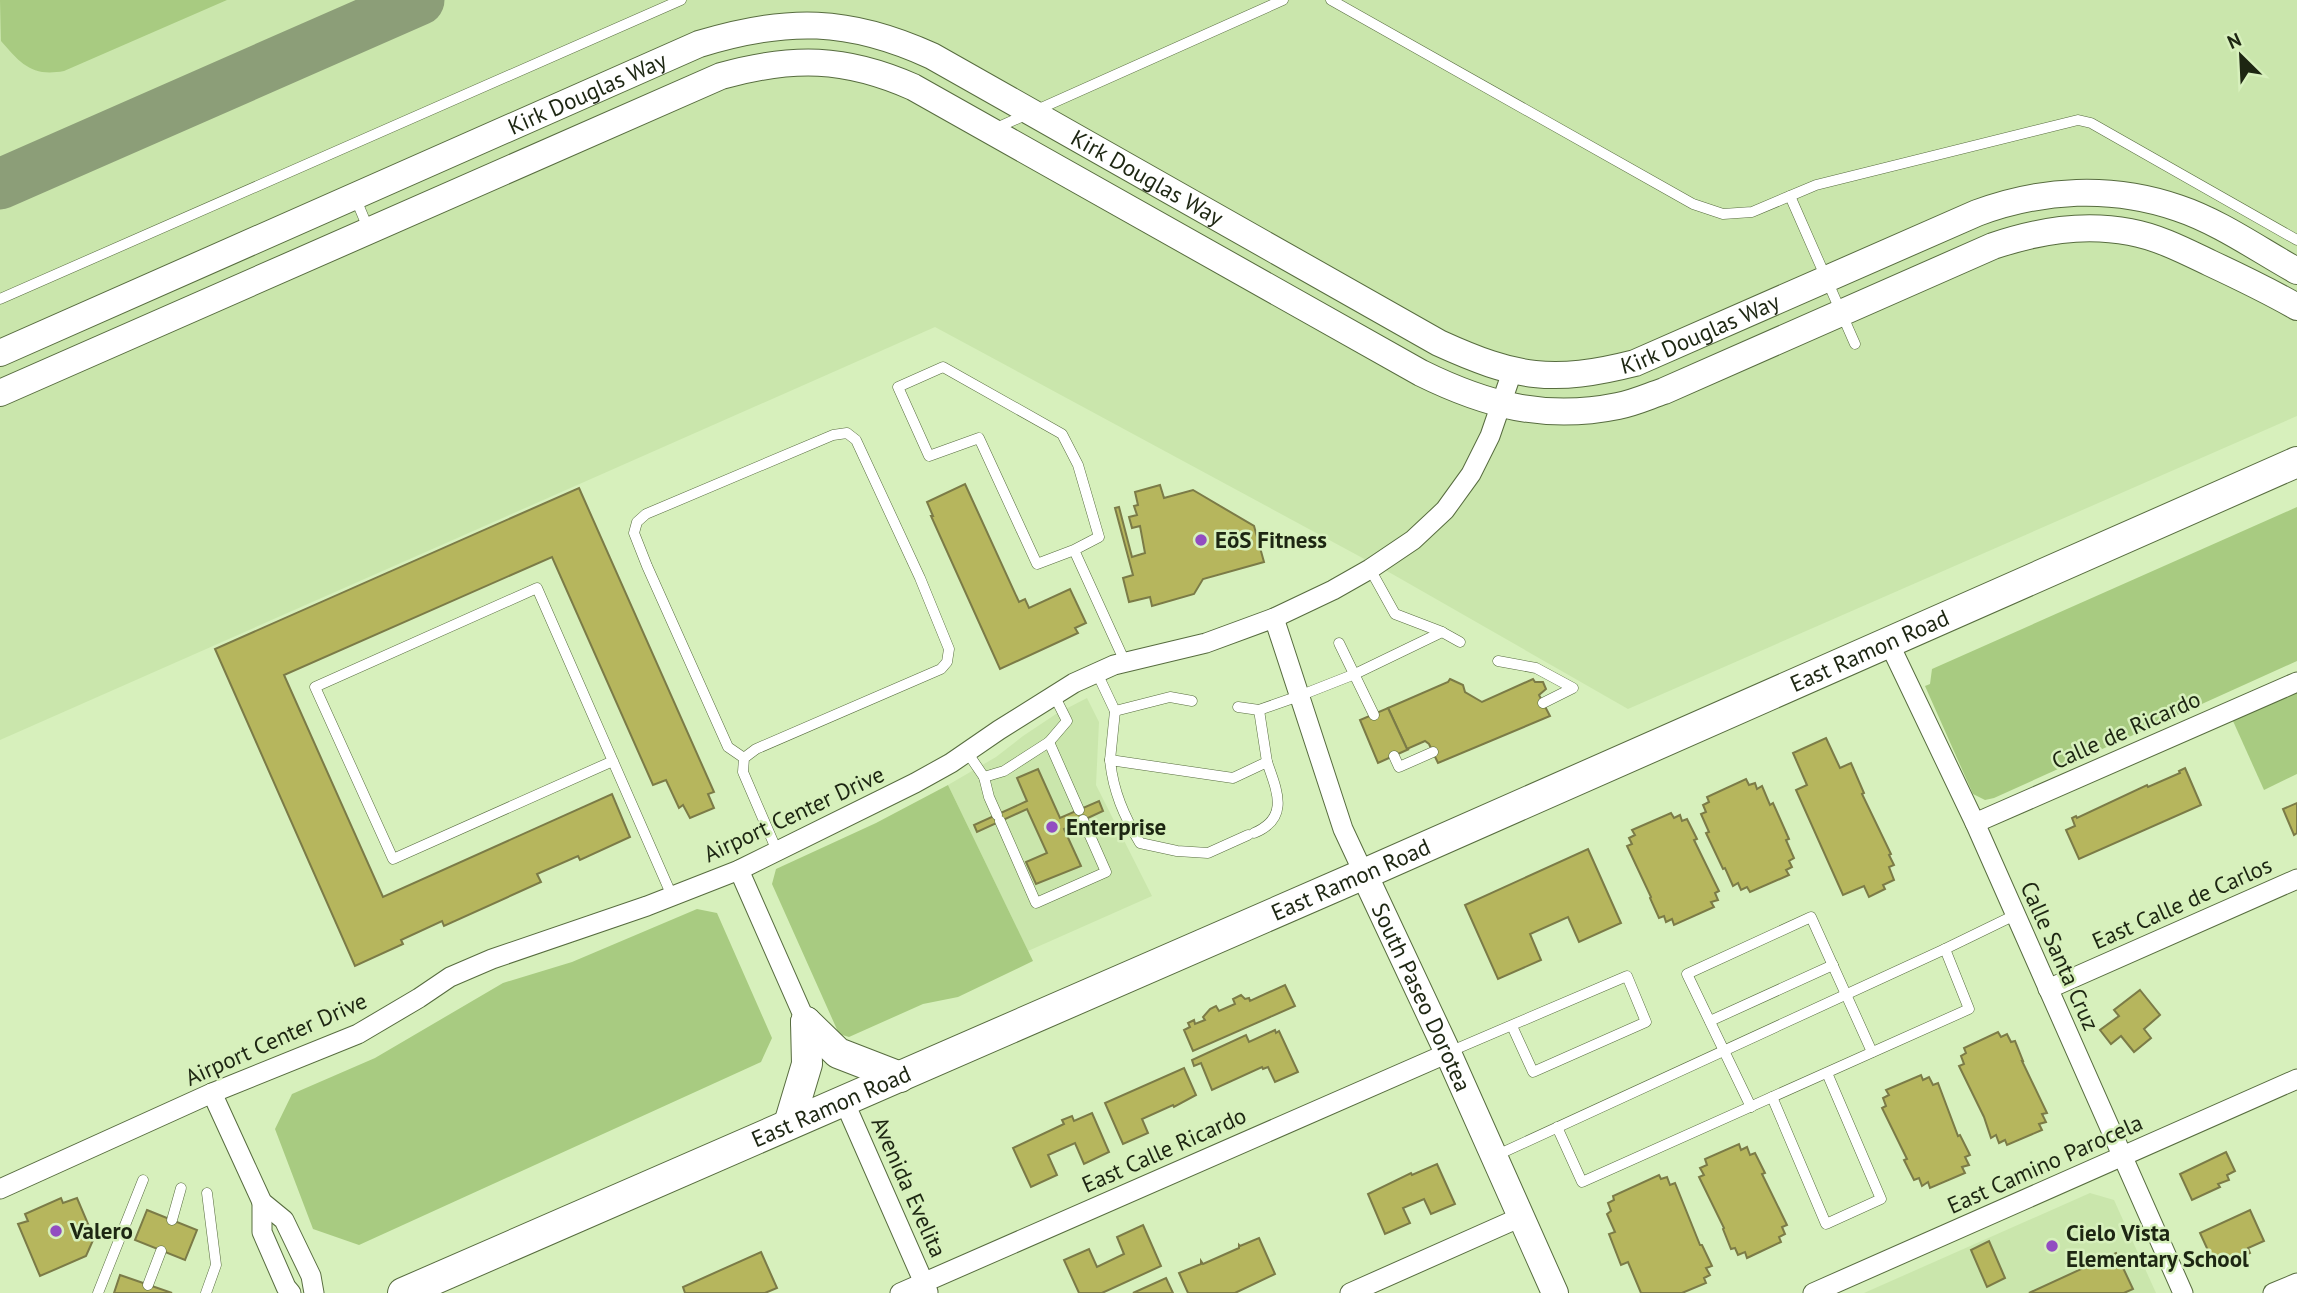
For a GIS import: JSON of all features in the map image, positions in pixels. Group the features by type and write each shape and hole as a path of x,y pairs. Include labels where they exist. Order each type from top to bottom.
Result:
{"main road":[{"name":"East Ramon Road","path":"403,1293 1364,874 2297,462"},
{"path":"806,1022 838,1053 900,1077"},
{"path":"789,1124 807,1064 806,1022"}],"street":[{"name":"Kirk Douglas Way","path":"0,353 699,44 755,30 814,26 845,27 875,33 932,57 1439,343 1476,360 1513,372 1565,376 1636,363 2008,202 2038,195 2125,195 2179,208 2297,271"},
{"name":"Kirk Douglas Way","path":"0,393 721,76 783,62 851,66 886,75 913,87 1420,373 1461,393 1542,412 1578,412 1620,406 1664,391 1993,246 2026,235 2061,229 2095,228 2132,232 2175,246 2297,307"},
{"name":"Airport Center Drive","path":"0,1189 212,1093 358,1034 450,977 492,959 739,870 915,783 1074,683 1125,662 1206,643 1274,618 1333,590 1413,540 1444,510 1471,474 1490,436 1513,372"},
{"name":"South Paseo Dorotea","path":"1274,618 1343,829 1448,1053 1555,1293"},
{"name":"Calle Santa Cruz","path":"1888,641 1975,823 2183,1293"},
{"name":"Calle de Ricardo","path":"1975,823 2297,682"},
{"path":"739,870 806,1022"},
{"name":"East Calle de Carlos","path":"2048,989 2297,879"},
{"name":"East Calle Ricardo","path":"900,1293 926,1288 1448,1053"},
{"name":"East Camino Parocela","path":"1813,1293 2297,1079"},
{"path":"212,1093 262,1202 262,1232 291,1293"},
{"name":"Avenida Evelita","path":"844,1101 926,1288"},
{"path":"262,1202 284,1220 311,1276 314,1293"},
{"path":"1350,1293 1521,1217"},
{"path":"2273,1293 2297,1283"}],"lane":[{"path":"0,299 681,0"},
{"path":"990,130 1283,0"},
{"path":"1331,0 1693,204 1723,214 1752,212 1816,185 2078,120 2091,123 2297,240"},
{"path":"1790,196 1855,344"},
{"path":"355,197 369,231"},
{"path":"943,367 1062,434 1078,465 1099,537 1074,550 1037,564 979,438 929,456 898,387 943,367"},
{"path":"744,758 728,747 710,709 634,533 637,522 646,514 755,467 833,435 848,433 856,440 920,578 949,649 947,662 941,669 756,748 744,758 743,772 777,851"},
{"path":"1074,550 1125,662"},
{"path":"1370,569 1391,616 1442,632 1460,642"},
{"path":"613,761 393,859 315,687 537,588 613,761 672,896"},
{"path":"1238,707 1259,710 1299,696 1355,674 1442,632"},
{"path":"1339,643 1374,715"},
{"path":"1498,661 1536,668 1573,688 1543,703"},
{"path":"1097,673 1115,711 1110,760 1112,784 1126,819 1140,843 1177,851 1208,853 1266,828 1278,810 1278,801 1267,762 1259,710"},
{"path":"984,777 1004,771 1049,742 1067,721 1054,695"},
{"path":"1115,711 1170,697 1192,701"},
{"path":"967,752 984,777 989,797 1036,903 1106,872 1049,742"},
{"path":"1394,756 1399,767 1433,752"},
{"path":"1110,760 1233,778 1267,762"},
{"path":"1494,1156 2015,915"},
{"path":"1751,1107 1687,974 1811,917 1872,1052"},
{"path":"1557,1127 1582,1182 1969,1009 1945,949"},
{"path":"1710,1021 1833,965"},
{"path":"1448,1053 1628,976 1646,1022 1533,1072 1512,1026"},
{"path":"1772,1097 1826,1224 1881,1199 1827,1073"},
{"path":"98,1293 144,1180"},
{"path":"172,1220 181,1188"},
{"path":"206,1293 216,1265 207,1193"},
{"path":"148,1285 161,1251"}],"shaded area":[{"path":"0,0 2297,0 2297,416 1628,709 1394,575 935,327 0,740"},
{"path":"0,0 227,0 64,71 43,72 21,62 1,41"},
{"path":"2297,507 2297,661 1994,798 1985,800 1973,794 1925,686 1930,684 1932,669"},
{"path":"2297,692 2297,774 2264,790 2233,721"},
{"path":"1087,698 1099,722 1096,785 1152,896 1028,951 948,785 996,757 1056,714"},
{"path":"948,785 1033,961 958,997 923,1004 849,1037 839,1034 772,884 776,869 876,823"},
{"path":"697,909 717,913 772,1038 761,1062 359,1245 313,1229 275,1129 292,1094 375,1058 503,983 572,962"},
{"name":"Cielo Vista Elementary School","path":"2090,1193 2114,1200 2156,1293 1864,1293"}],"building":[{"path":"965,484 1019,602 1025,599 1029,608 1070,589 1086,623 1075,628 1078,633 1000,669 927,502"},
{"name":"EōS Fitness","path":"1160,485 1164,498 1193,490 1254,526 1264,562 1203,579 1194,594 1152,606 1150,597 1129,602 1123,578 1133,575 1115,508 1119,507 1132,557 1145,553 1140,526 1132,528 1129,517 1137,515 1134,506 1138,505 1135,492"},
{"path":"579,488 714,792 708,794 714,808 690,818 683,805 679,808 666,780 653,785 552,557 284,675 383,897 612,794 630,837 580,860 578,856 537,874 541,882 444,926 442,921 401,940 403,944 355,966 215,649"},
{"path":"1450,679 1463,685 1465,692 1482,702 1533,679 1535,682 1543,682 1546,689 1539,695 1550,716 1438,763 1425,741 1407,749 1388,708"},
{"path":"1388,708 1409,749 1378,763 1360,720"},
{"path":"1826,738 1840,768 1851,763 1894,865 1889,867 1894,880 1883,885 1885,889 1869,897 1864,886 1843,895 1796,790 1807,785 1793,753"},
{"path":"2185,768 2201,805 2079,859 2066,830 2075,826 2072,818 2180,773 2179,771"},
{"name":"Enterprise","path":"1038,769 1060,818 1099,801 1103,811 1064,829 1081,866 1036,884 1026,862 1047,853 1027,809 977,832 974,825 1027,801 1017,778"},
{"path":"1746,779 1749,785 1755,783 1757,789 1762,786 1770,805 1773,803 1789,839 1786,840 1794,858 1789,861 1792,867 1786,870 1789,875 1750,892 1747,887 1741,890 1738,883 1733,886 1706,833 1709,832 1701,814 1706,812 1703,805 1709,802 1707,797"},
{"path":"2297,803 2297,833 2294,835 2283,809"},
{"path":"1671,813 1674,818 1680,815 1682,821 1687,819 1697,839 1694,840 1719,891 1715,893 1718,900 1711,902 1714,907 1674,925 1672,919 1666,922 1664,916 1659,918 1627,846 1632,844 1629,838 1635,835 1632,830"},
{"path":"1588,849 1621,923 1579,942 1568,917 1530,934 1541,960 1498,979 1465,905"},
{"path":"1285,985 1295,1006 1193,1051 1184,1030 1190,1027 1188,1023 1194,1020 1195,1024 1205,1020 1203,1017 1210,1009 1216,1006 1219,1011 1235,1004 1233,999 1241,995 1250,1001"},
{"path":"2140,990 2160,1015 2144,1029 2151,1038 2134,1052 2121,1036 2111,1044 2100,1030 2119,1016 2114,1010"},
{"path":"1275,1030 1276,1033 1279,1031 1298,1072 1275,1082 1268,1067 1262,1067 1212,1090 1201,1063 1194,1066 1192,1060 1246,1035 1249,1042"},
{"path":"1998,1032 2001,1037 2007,1034 2011,1042 2015,1041 2047,1113 2042,1114 2046,1122 2039,1124 2042,1130 2007,1145 2005,1140 1999,1143 1996,1135 1991,1138 1984,1117 1959,1066 1964,1064 1961,1056 1966,1053 1964,1048"},
{"path":"1184,1068 1196,1095 1142,1119 1148,1133 1123,1144 1105,1103"},
{"path":"1921,1075 1923,1080 1929,1077 1933,1085 1938,1083 1958,1136 1960,1135 1970,1155 1965,1157 1969,1165 1962,1167 1965,1173 1930,1188 1928,1182 1922,1186 1919,1178 1914,1180 1904,1160 1907,1159 1882,1108 1886,1106 1883,1098 1889,1095 1886,1090"},
{"path":"1092,1113 1109,1152 1084,1164 1075,1143 1048,1155 1057,1175 1031,1187 1013,1148 1064,1124 1062,1120 1072,1116 1074,1121"},
{"path":"1739,1144 1741,1150 1747,1147 1750,1155 1755,1153 1765,1173 1762,1174 1787,1225 1782,1227 1785,1234 1779,1237 1781,1242 1747,1258 1745,1252 1738,1255 1735,1248 1731,1249 1724,1228 1699,1177 1704,1175 1700,1168 1707,1165 1705,1159"},
{"path":"2226,1152 2235,1171 2227,1175 2229,1180 2192,1200 2180,1174"},
{"path":"1437,1164 1455,1204 1431,1214 1424,1199 1403,1208 1410,1223 1385,1234 1368,1194 1411,1173 1412,1175"},
{"path":"1659,1175 1661,1179 1667,1177 1670,1185 1675,1183 1700,1245 1712,1266 1706,1268 1710,1275 1704,1278 1706,1283 1682,1293 1641,1293 1628,1262 1621,1265 1609,1234 1615,1232 1607,1214 1611,1211 1608,1203 1614,1200 1613,1196"},
{"name":"Valero","path":"61,1198 63,1203 77,1198 94,1238 86,1256 40,1276 18,1224 28,1221 25,1214"},
{"path":"147,1210 197,1230 185,1260 135,1240"},
{"path":"2250,1210 2264,1241 2248,1248 2250,1253 2216,1268 2200,1233"},
{"path":"1143,1225 1161,1266 1102,1293 1079,1293 1064,1260 1089,1249 1097,1267 1124,1254 1117,1237"},
{"path":"1259,1238 1275,1274 1235,1293 1188,1293 1179,1273 1201,1264 1201,1261 1203,1264"},
{"path":"1989,1241 2005,1278 1987,1287 1971,1250"},
{"path":"761,1252 777,1288 765,1293 685,1293 683,1287"},
{"path":"2116,1253 2133,1289 2124,1293 2029,1293"},
{"path":"120,1275 172,1293 114,1293"},
{"path":"1166,1278 1173,1293 1133,1293"}],"taxiway":[{"path":"0,184 419,0"}],"place":[{"name":"EōS Fitness","path":"1201,540"},
{"name":"Enterprise","path":"1052,827"},
{"name":"Valero","path":"56,1231"},
{"name":"Cielo Vista Elementary School","path":"2052,1246"}]}
